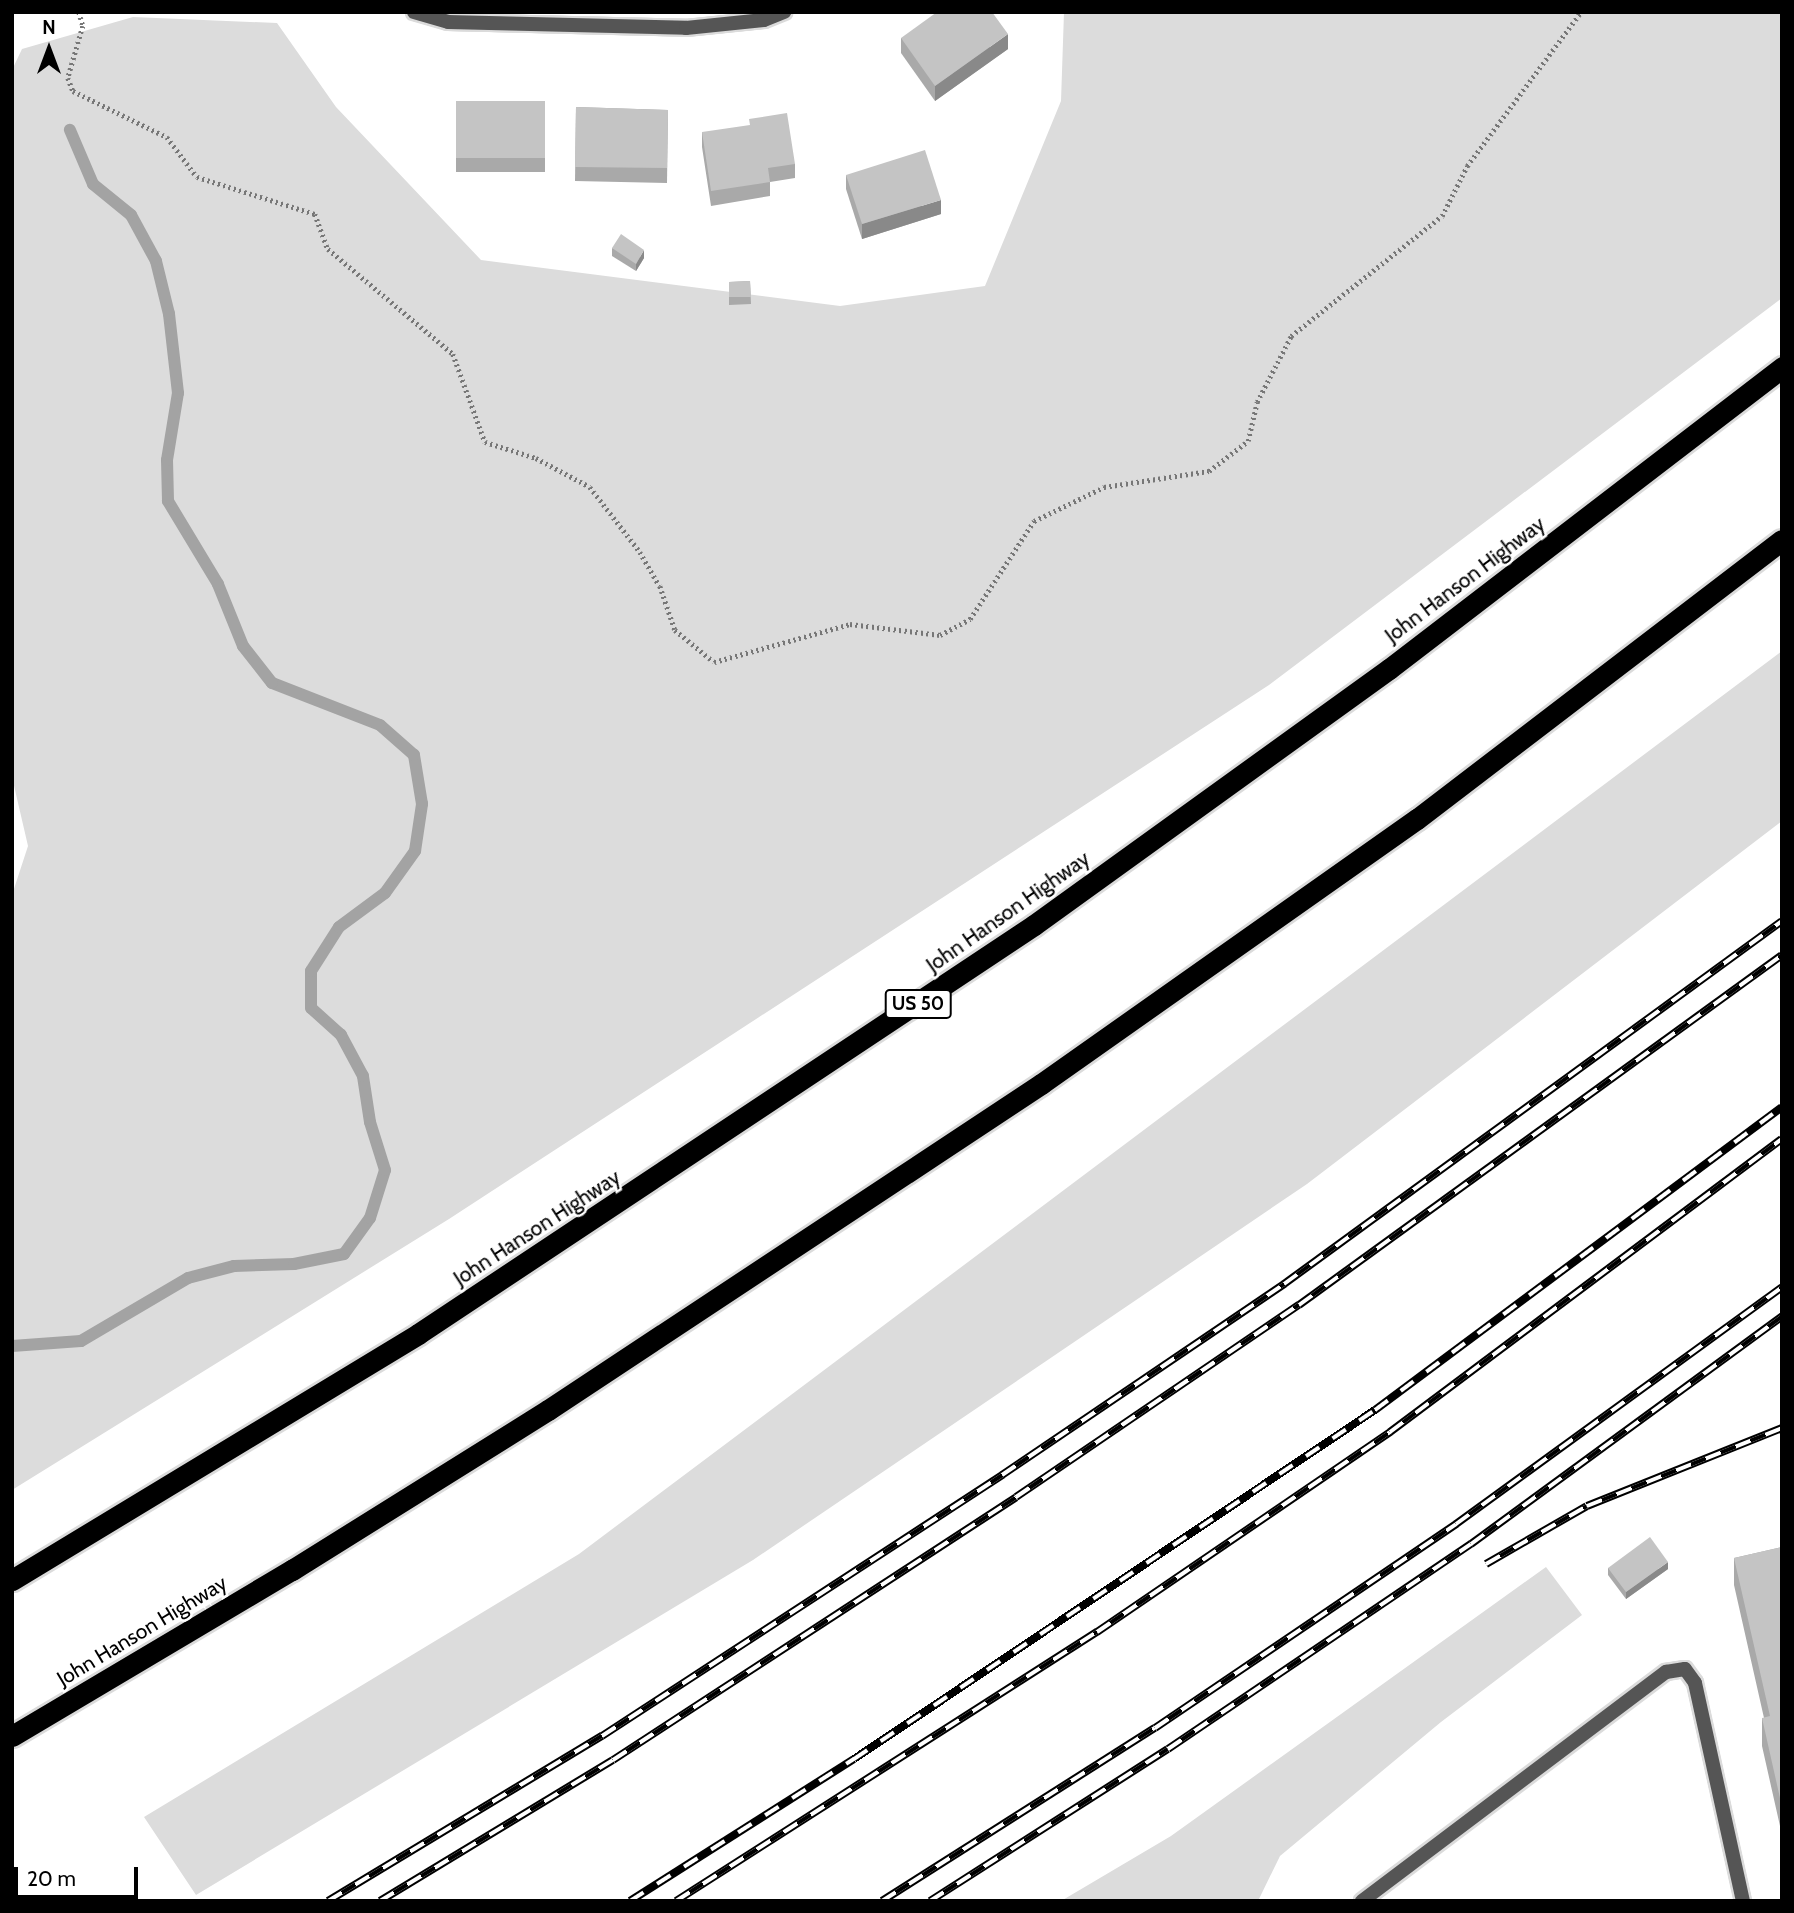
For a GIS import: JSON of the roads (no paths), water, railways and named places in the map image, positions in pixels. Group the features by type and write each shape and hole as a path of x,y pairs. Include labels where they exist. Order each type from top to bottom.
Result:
{"highway":[{"name":"John Hanson Highway","path":"12,1580 418,1334 1022,932 1389,669 1782,367"},
{"name":"John Hanson Highway","path":"12,1736 430,1485 946,1149 1300,905 1543,726 1782,540"}],"street":[{"path":"414,12 448,22 686,28 764,20 784,12"},
{"path":"1362,1901 1665,1672 1685,1669 1695,1683 1743,1901"}],"waterway":[{"path":"12,1346 81,1341 188,1278 234,1266 294,1264 344,1254 370,1218 385,1170 370,1122 363,1076 341,1035 311,1008 311,971 339,927 385,893 415,851 422,804 414,755 380,725 272,683 243,646 218,584 168,501 167,460 178,393 169,314 156,261 131,215 93,184 70,130"}],"railway":[{"path":"328,1901 602,1736 1002,1475 1284,1284 1782,921"},
{"path":"380,1901 613,1760 1016,1497 1299,1305 1782,955"},
{"path":"630,1901 854,1759 1375,1410 1782,1107"},
{"path":"676,1901 1097,1632 1390,1432 1782,1139"},
{"path":"882,1901 1155,1728 1456,1524 1782,1287"},
{"path":"930,1901 1168,1749 1471,1544 1782,1316"},
{"path":"1486,1564 1587,1506 1782,1428"}]}
